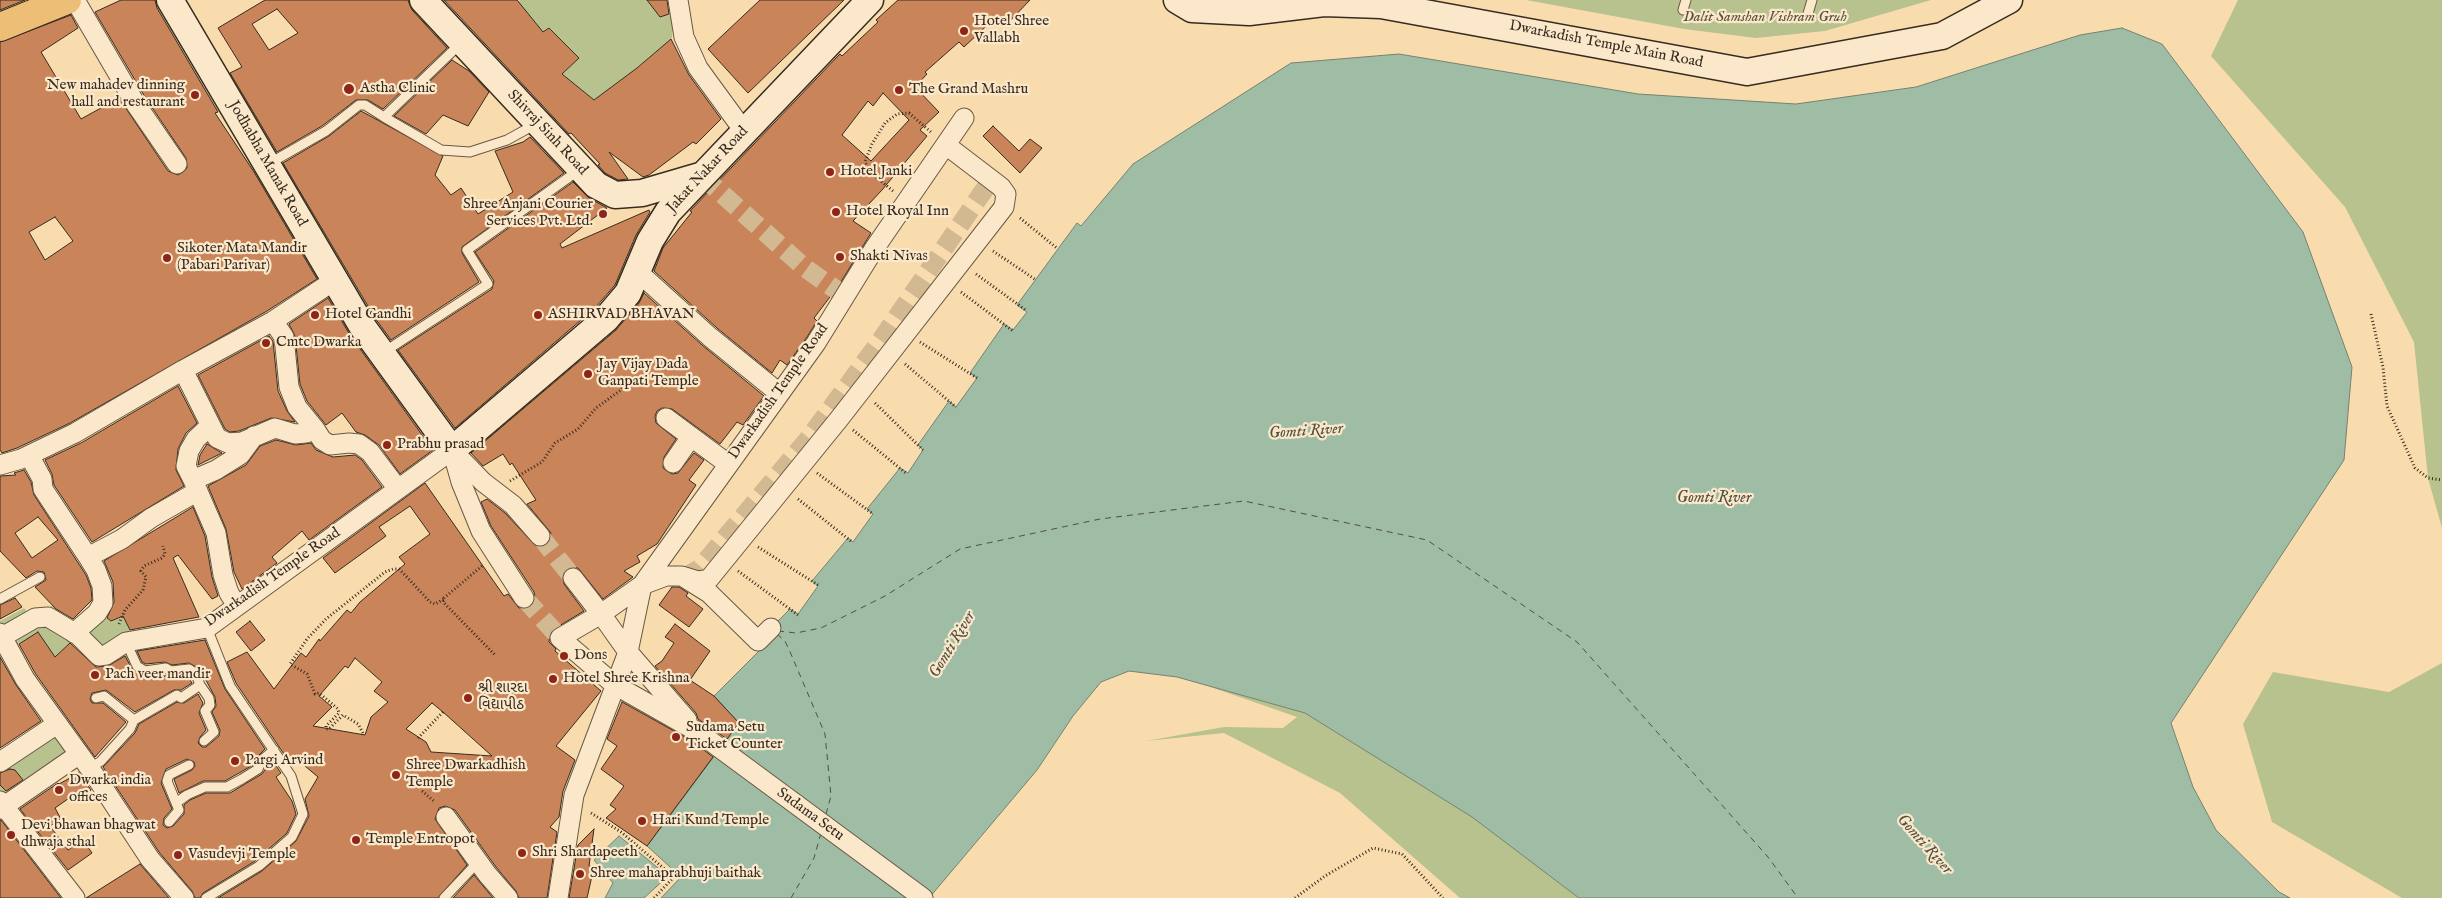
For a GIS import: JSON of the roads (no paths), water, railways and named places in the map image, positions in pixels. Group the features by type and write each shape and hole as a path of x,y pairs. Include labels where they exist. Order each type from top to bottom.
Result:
{"main road":[{"name":"Jodhabha Manak Road","path":"170,0 362,326 452,450"},
{"name":"Shivraj Sinh Road","path":"423,0 596,185 615,195 642,193 702,176"},
{"name":"Jakat Nakar Road","path":"452,450 606,319 628,292 650,240 668,212 870,0"},
{"name":"Dwarkadish Temple Main Road","path":"1184,4 1249,12 1324,3 1382,5 1747,72 1942,36 2009,0"},
{"path":"0,27 61,1"}],"street":[{"path":"678,0 684,38 698,68 744,131"},
{"path":"61,1 136,103 177,164"},
{"name":"Dwarkadish Temple Road","path":"615,685 560,638 601,614 642,584 816,342 874,249 964,118"},
{"path":"558,898 573,802 628,652 642,584 666,576 682,576 698,581 709,579 744,538 783,486 892,352 1004,206 1006,194 1001,186 946,145"},
{"path":"638,272 710,337 779,393"},
{"path":"0,465 29,455 75,433 183,370 273,321 335,280"},
{"path":"273,321 284,337 289,388 297,407 315,428 322,440 330,445 359,444 370,452 398,489"},
{"path":"183,370 216,438 228,443 242,442 275,428 295,434 306,433 315,428"},
{"path":"666,418 728,464"},
{"path":"210,426 196,439 189,451 186,466 216,533 229,593 237,606"},
{"path":"88,557 122,539 216,470 240,455 254,436"},
{"path":"673,463 691,437"},
{"path":"452,450 496,492 513,505 540,536"},
{"path":"452,450 461,482 481,531 524,598"},
{"name":"Dwarkadish Temple Road","path":"1,635 35,618 48,618 74,633 99,656 106,655 124,643 207,628 452,450"},
{"path":"29,455 42,479 43,489 96,570 102,586 103,602 97,612 74,633"},
{"path":"682,576 709,593 758,640 771,628"},
{"path":"573,578 628,652 698,732"},
{"path":"1,635 25,679 150,859 184,898"},
{"path":"615,685 698,732"},
{"path":"0,762 57,724"},
{"name":"Sudama Setu","path":"698,732 923,898"},
{"path":"75,898 1,805 84,762"},
{"path":"442,810 478,862 508,898"}],"lane":[{"path":"1683,10 1686,0"},
{"path":"1807,17 1812,0"},
{"path":"384,117 462,42"},
{"path":"267,164 326,131 359,105 365,105 441,150 470,152 507,140 539,123"},
{"path":"382,353 488,284 467,250 581,168"},
{"path":"0,599 40,577"},
{"path":"206,898 259,866 292,837 303,814 292,776 230,686 207,628"},
{"path":"124,643 137,666 145,671 160,668 166,668 171,672 189,669 196,674 200,686 209,698 210,705 205,711 214,732 204,742"},
{"path":"84,762 101,761 130,729 134,720 178,695 181,698 200,686"},
{"path":"96,698 104,696 134,720"},
{"path":"176,803 187,795 205,787 227,788 258,769 262,760 274,750"},
{"path":"169,822 179,810 167,781 169,774 189,765"},
{"path":"444,898 478,862"}],"water":[{"name":"Gomti River","path":"2122,28 2162,44 2303,232 2352,367 2344,460 2171,723 2193,787 2216,830 2279,892 2290,898 1579,898 1472,817 1305,713 1177,677 1129,671 1101,682 1073,716 1037,770 929,898 661,898 681,877 647,846 739,723 714,696 764,646 771,628 790,609 798,614 818,586 812,581 848,538 853,542 873,514 867,509 900,468 908,473 923,450 918,445 949,401 956,407 977,378 970,373 1004,324 1013,330 1027,312 1017,305 1077,223 1081,226 1133,164 1291,63 1399,54 1638,94 1796,104 1916,87 2080,35"},
{"path":"619,836 668,876 644,898 605,898 613,883 594,860"}],"tunnel":[{"path":"702,176 805,268 845,296"},
{"path":"685,577 699,569 809,438 881,340 991,180"},
{"path":"540,536 573,578"},
{"path":"524,598 560,638"}],"place":[{"name":"Hotel Shree Vallabh","path":"964,31"},
{"name":"Astha Clinic","path":"349,89"},
{"name":"The Grand Mashru","path":"899,90"},
{"name":"New mahadev dinning hall and restaurant","path":"195,95"},
{"name":"Hotel Janki","path":"830,172"},
{"name":"Hotel Royal Inn","path":"836,212"},
{"name":"Shree Anjani Courier Services Pvt. Ltd.","path":"603,214"},
{"name":"Shakti Nivas","path":"840,257"},
{"name":"Sikoter Mata Mandir (Pabari Parivar)","path":"167,258"},
{"name":"Hotel Gandhi","path":"315,315"},
{"name":"ASHIRVAD BHAVAN","path":"538,315"},
{"name":"Cmtc Dwarka","path":"266,343"},
{"name":"Jay Vijay Dada Ganpati Temple","path":"588,374"},
{"name":"Prabhu prasad","path":"387,445"},
{"name":"Dons","path":"564,656"},
{"name":"Pach veer mandir","path":"95,675"},
{"name":"Hotel Shree Krishna","path":"553,679"},
{"name":"શ્રી શારદા વિદ્યાપીઠ","path":"468,698"},
{"name":"Sudama Setu Ticket Counter","path":"676,737"},
{"name":"Pargi Arvind","path":"235,761"},
{"name":"Shree Dwarkadhish Temple","path":"396,775"},
{"name":"Dwarka india offices","path":"59,790"},
{"name":"Hari Kund Temple","path":"642,821"},
{"name":"Devi bhawan bhagwat dhwaja sthal","path":"11,835"},
{"name":"Temple Entropot","path":"356,840"},
{"name":"Shri Shardapeeth","path":"522,853"},
{"name":"Vasudevji Temple","path":"178,855"},
{"name":"Shree mahaprabhuji baithak","path":"580,874"}],"park label":[{"name":"Dalit Samshan Vishram Gruh","path":"1765,18"}]}
